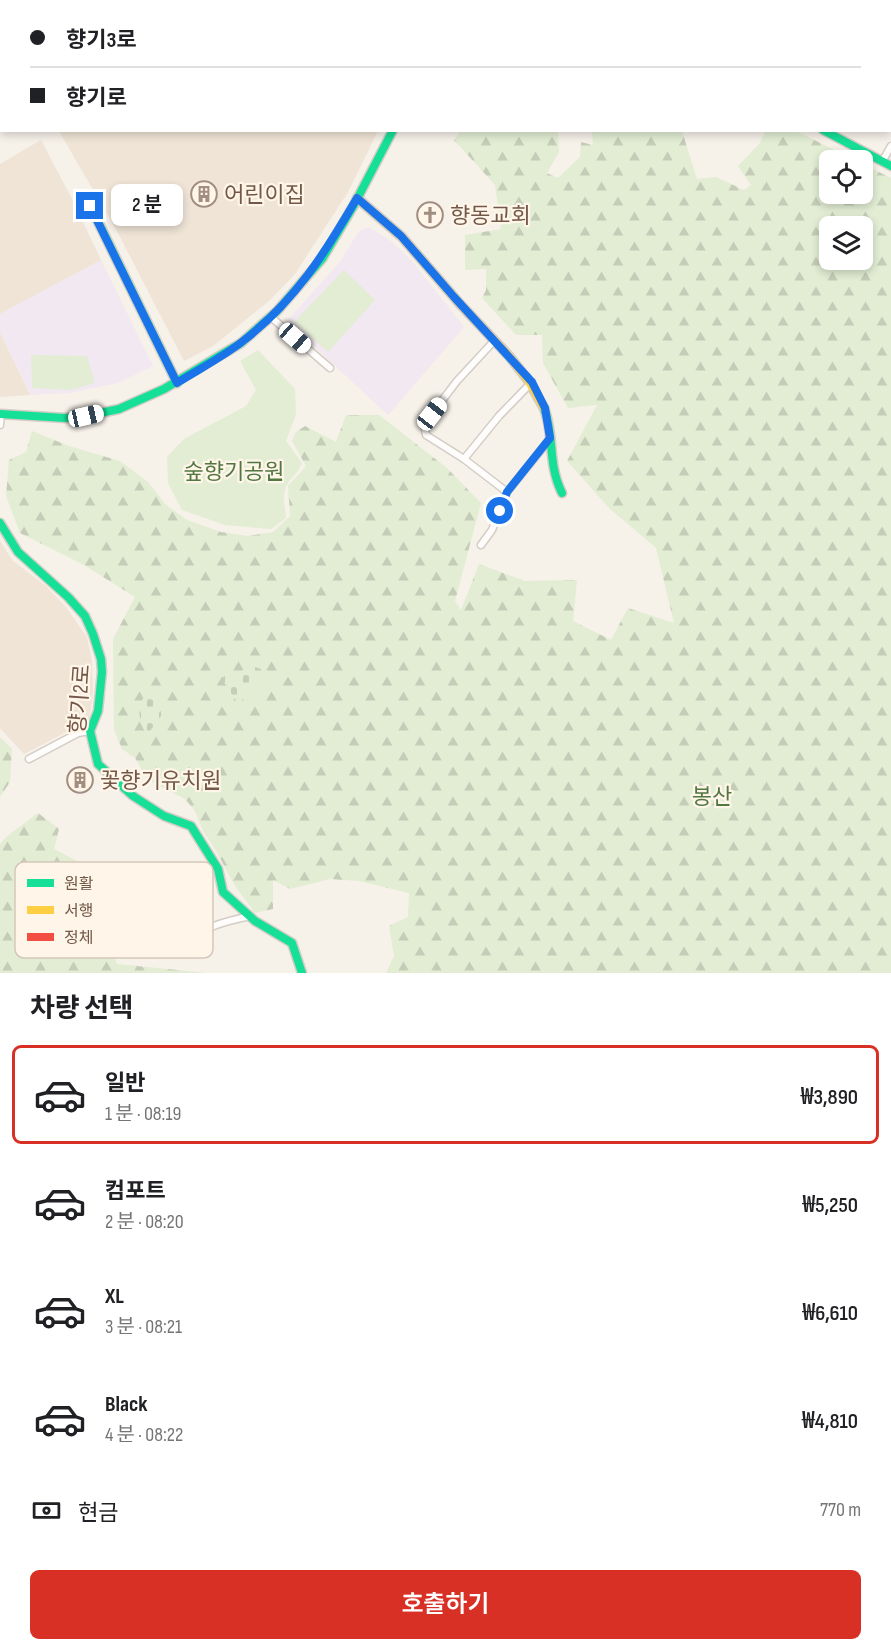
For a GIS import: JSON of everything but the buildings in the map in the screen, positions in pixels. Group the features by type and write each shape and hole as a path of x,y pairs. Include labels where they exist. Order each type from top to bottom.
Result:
{"street":[{"path":"0,425 1,414 44,417 86,416 121,408 177,383 241,343 272,318 310,275 357,198 392,132"},
{"path":"827,132 887,164 891,146"},
{"path":"85,195 177,383"},
{"path":"357,198 401,236 532,382 545,408 552,469 555,482 562,493"},
{"path":"272,318 330,368"},
{"path":"494,341 457,381 424,424 426,435 464,459 507,492"},
{"path":"464,459 499,416 532,382"},
{"path":"482,545 492,530 507,492 550,438"},
{"name":"향기2로","path":"0,523 18,552 68,597 85,616 93,634 101,659 102,672 98,711 90,731 98,764 133,796 164,816 191,826 219,869 223,892 250,916"},
{"path":"29,759 78,733 90,731"},
{"path":"213,926 250,916 292,943 302,973"}],"shaded area":[{"path":"60,132 378,132 348,192 295,274 269,301 213,346 184,361 118,233"},
{"path":"41,140 101,260 0,314 0,164"},
{"path":"369,227 392,242 412,261 464,327 388,415 287,321 340,262 359,231"},
{"path":"101,260 153,366 118,383 69,393 30,395 0,332 0,314"},
{"path":"0,332 30,395 0,397"},
{"path":"0,541 13,561 45,585 65,606 87,637 92,661 93,694 89,720 24,754 0,728"}],"green space":[{"name":"봉산","path":"460,132 558,132 559,152 547,173 558,178 580,157 581,142 593,145 592,132 682,132 697,179 716,177 744,190 751,185 738,166 760,143 765,132 798,132 835,150 819,150 819,204 873,204 873,169 891,178 891,973 386,973 394,956 389,926 408,917 409,893 359,881 330,879 290,889 273,880 273,909 255,913 235,886 203,831 195,811 185,799 148,780 135,758 122,749 114,730 113,639 135,597 84,565 20,533 6,496 9,460 26,452 32,431 69,446 120,461 148,482 165,504 187,520 221,532 248,536 273,532 290,516 288,486 306,466 292,441 296,432 305,426 336,442 346,415 379,415 447,468 481,503 455,601 461,610 479,564 525,581 577,580 573,621 611,640 628,608 674,623 656,548 609,508 567,461 597,405 568,408 543,363 542,335 516,335 482,298 486,290 486,269 465,270 465,235 501,229 495,185 454,140"},
{"path":"344,270 375,300 328,352 294,322"},
{"name":"숲향기공원","path":"258,350 295,389 296,414 286,441 302,463 286,487 284,500 286,518 271,529 225,525 182,510 168,483 167,457 184,439 246,406 256,390 240,361"},
{"path":"31,355 87,356 95,383 71,390 32,388"},
{"path":"252,666 264,670 267,677 262,685 247,690 241,702 237,702 222,679 225,675 238,673"},
{"path":"144,697 156,701 161,708 161,716 150,731 144,730 140,718 139,705"},
{"path":"0,737 12,749 10,782 0,797"},
{"path":"38,813 59,829 54,849 79,862 15,862 15,958 115,958 117,964 207,973 0,973 0,844"}],"traffic: fast":[{"path":"0,414 65,418 119,409 164,389 241,343 277,311 322,259 354,205 392,132"},
{"path":"827,132 891,166"},
{"path":"85,195 177,383"},
{"path":"544,408 554,471 562,493"},
{"path":"0,523 18,552 68,597 85,616 93,634 101,659 102,672 98,711 90,731 98,764 133,796 164,816 191,826 218,869 223,892 255,921 292,943 302,973"}],"traffic: slow":[{"path":"357,198 402,237 509,356 528,380 544,408"}],"place":[{"name":"어린이집","path":"204,194"},
{"name":"향동교회","path":"430,215"},
{"name":"꽃향기유치원","path":"80,780"}],"route":[{"path":"90,206 177,383 241,343 272,318 310,275 357,198 401,236 419,255 532,382 545,408 550,438 507,492 500,511"}]}
